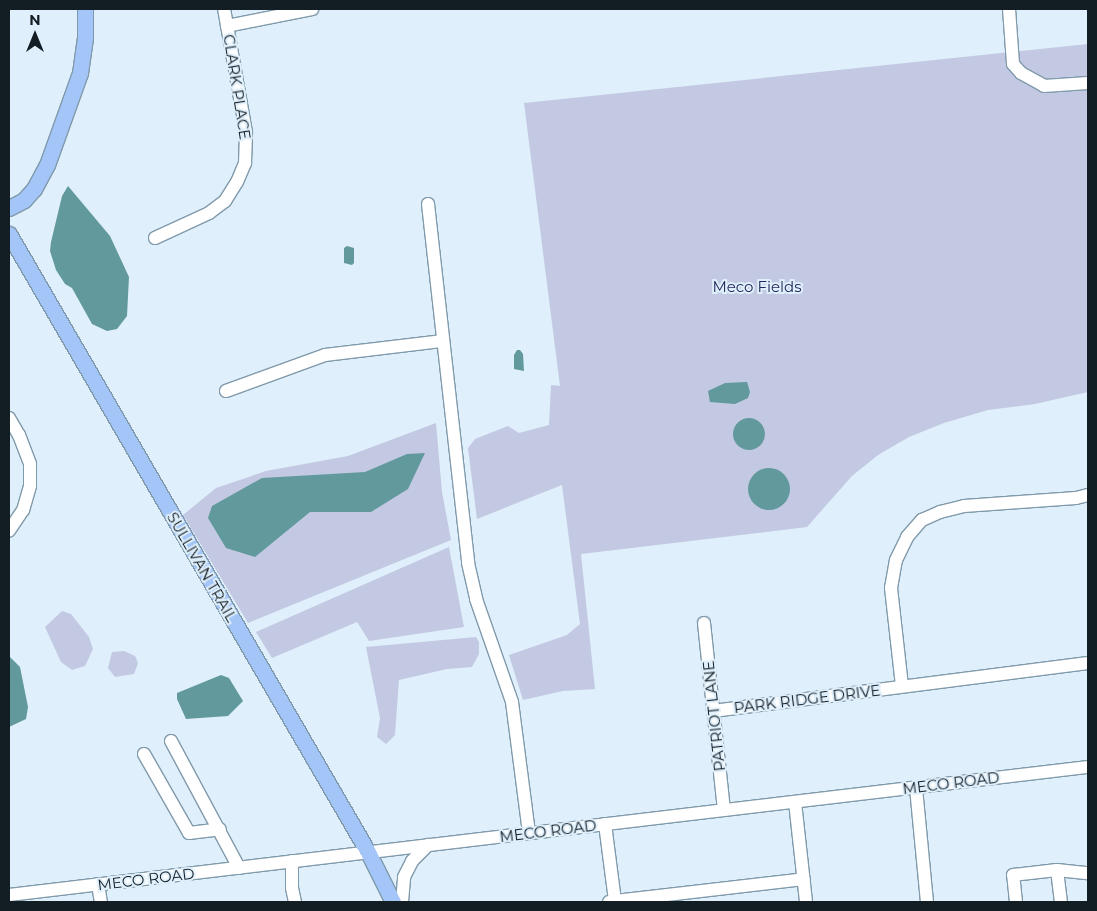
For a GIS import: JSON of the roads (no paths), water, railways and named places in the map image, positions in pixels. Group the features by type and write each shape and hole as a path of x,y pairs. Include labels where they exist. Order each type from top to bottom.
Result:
{"main road":[{"path":"9,208 24,200 34,189 57,137 80,73 85,46 85,9"},
{"name":"SULLIVAN TRAIL","path":"9,234 368,852 393,902"}],"street":[{"name":"CLARK PLACE","path":"155,238 209,213 225,201 241,172 246,152 246,132 224,9"},
{"path":"228,26 312,9"},
{"path":"1009,9 1013,64 1021,73 1044,86 1088,84"},
{"path":"428,204 468,563 476,600 512,702 519,744 529,833"},
{"path":"226,391 326,355 443,341"},
{"path":"9,418 20,435 30,464 28,498 16,522 9,531"},
{"name":"PARK RIDGE DRIVE","path":"902,686 891,588 896,560 907,537 922,520 940,512 964,506 1076,498 1088,495"},
{"name":"PATRIOT LANE","path":"704,622 724,810"},
{"name":"PARK RIDGE DRIVE","path":"713,711 1088,664"},
{"path":"171,742 220,828 239,868"},
{"path":"144,754 189,833 220,828"},
{"name":"MECO ROAD","path":"9,895 1088,767"},
{"path":"916,788 927,902"},
{"path":"795,802 806,902"},
{"path":"605,824 612,902 804,879"},
{"path":"402,902 404,877 412,861 428,845"},
{"path":"292,861 292,888 295,902"},
{"path":"1016,902 1013,875 1057,870 1088,873"},
{"path":"1057,870 1060,902"},
{"path":"98,884 101,902"}],"park label":[{"name":"Meco Fields","path":"757,287"}]}
